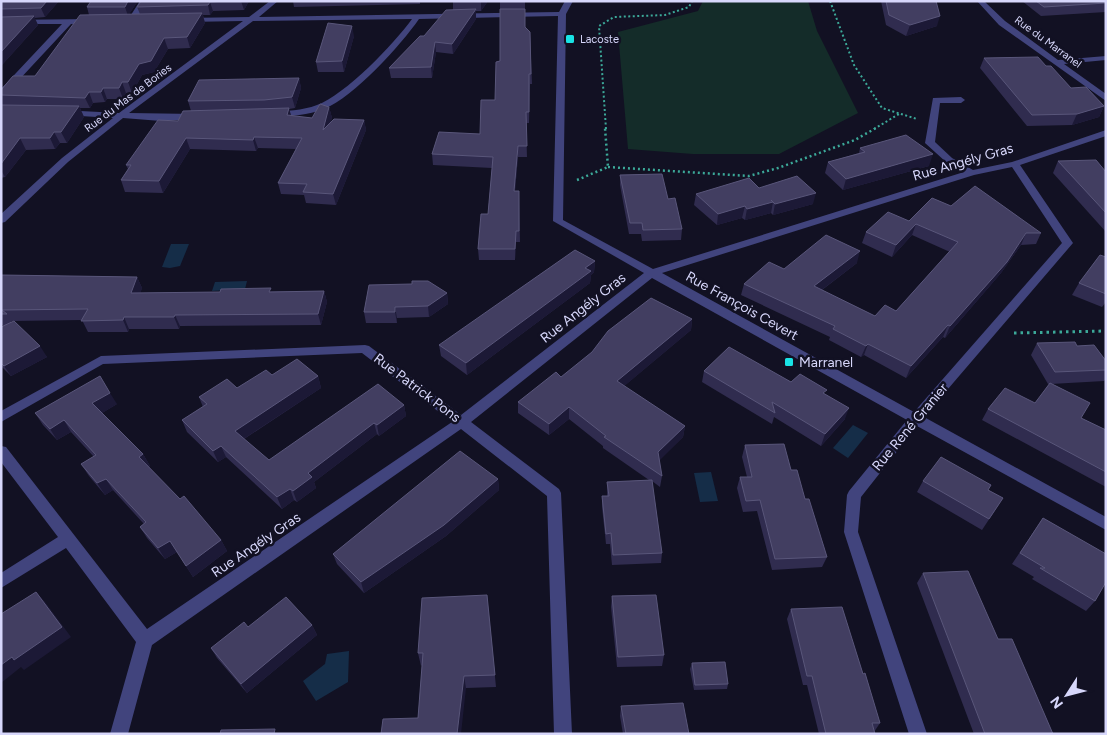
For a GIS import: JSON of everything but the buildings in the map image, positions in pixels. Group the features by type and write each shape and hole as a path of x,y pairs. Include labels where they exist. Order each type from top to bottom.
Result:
{"street":[{"path":"130,21 144,1"},
{"name":"Rue du Mas de Bories","path":"1,220 35,185 275,1"},
{"path":"179,20 562,14 570,1"},
{"name":"Rue du Marranel","path":"980,1 1002,23 1106,98"},
{"name":"Rue François Cevert","path":"562,14 558,221 1106,524"},
{"path":"265,115 300,112 325,105 347,90 410,29 418,15"},
{"path":"1,22 104,21"},
{"path":"122,21 140,21"},
{"path":"1,94 68,22"},
{"path":"1058,62 1106,58"},
{"path":"961,100 936,100 930,143 949,160 972,173"},
{"path":"50,112 161,118 208,116"},
{"name":"Rue Angély Gras","path":"145,640 462,422 651,273 972,173 1014,164 1106,133"},
{"name":"Rue René Granier","path":"918,734 851,532 854,495 916,418 1068,243 1014,164"},
{"name":"Rue Patrick Pons","path":"1,417 101,360 365,349 554,493 563,734"},
{"path":"1,451 145,640 119,734"},
{"path":"1,581 68,539"}],"path":[{"path":"608,166 599,26 614,17 665,15 689,7 692,1"},
{"path":"830,1 854,65 882,108 934,124"},
{"path":"558,188 608,166 666,172 750,176 778,168 855,140 899,114"},
{"path":"989,334 1106,331"}],"green space":[{"path":"703,1 808,1 817,31 858,113 779,154 693,154 628,149 618,32 698,11"}],"water":[{"path":"171,244 189,244 180,266 162,267"},
{"path":"247,281 245,289 212,291 215,282"},
{"path":"853,425 868,433 848,458 833,448"},
{"path":"711,472 718,501 700,502 694,473"},
{"path":"349,651 348,682 316,701 303,681 325,664 327,654"}],"place":[{"name":"Lacoste","path":"570,39"},
{"name":"Marranel","path":"789,362"}]}
